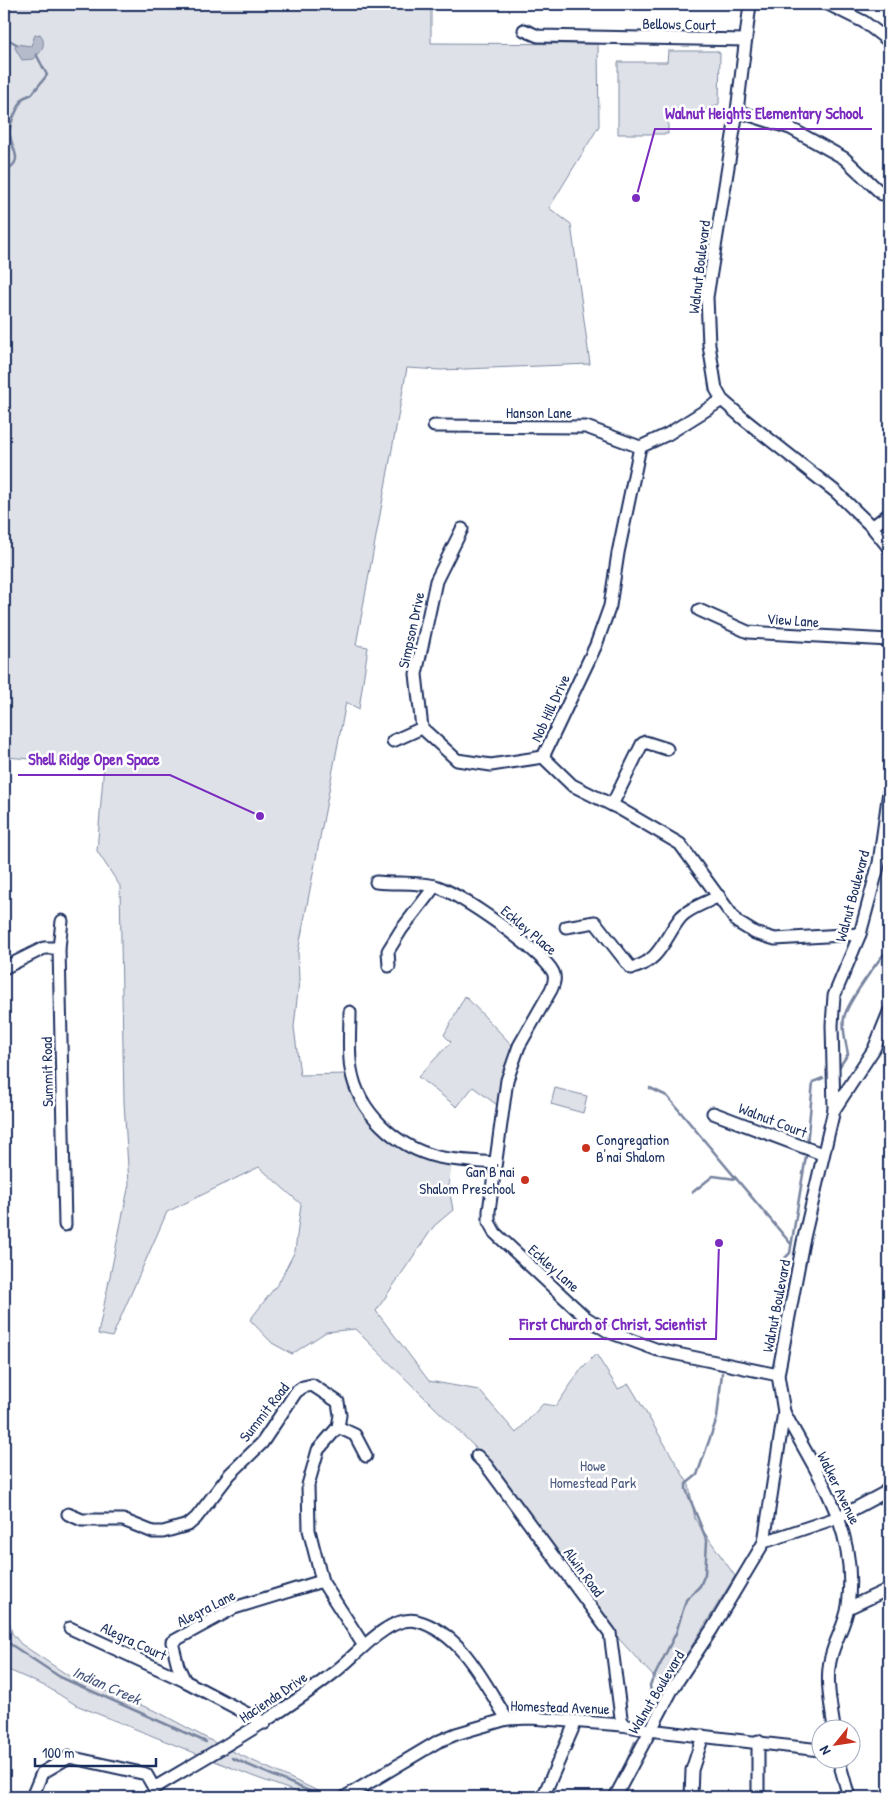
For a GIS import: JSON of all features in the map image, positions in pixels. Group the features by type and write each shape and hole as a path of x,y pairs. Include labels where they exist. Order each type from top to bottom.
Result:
{"street":[{"name":"Walnut Boulevard","path":"750,4 737,111 707,306 713,377 722,400 836,492 872,527 889,548"},
{"path":"828,4 864,22 889,41"},
{"name":"Bellows Court","path":"524,30 538,36 746,40"},
{"path":"737,111 790,128 844,158 882,194"},
{"path":"640,447 668,434 722,400"},
{"name":"Hanson Lane","path":"434,426 586,427 640,447"},
{"name":"Nob Hill Drive","path":"640,447 618,553 610,606 596,645 543,757 572,785 612,805 680,844 737,922 755,933 775,939 860,934"},
{"path":"872,527 889,514"},
{"name":"Simpson Drive","path":"422,728 416,674 436,581 462,529"},
{"name":"View Lane","path":"699,610 748,632 889,640"},
{"path":"393,742 422,728 457,760 491,765 543,757"},
{"path":"612,805 642,744 644,742 668,749"},
{"name":"Walnut Boulevard","path":"615,1797 649,1730 764,1542 784,1412 778,1375 822,1154 834,1110 832,1026 834,996 860,934 879,863 889,791"},
{"name":"Eckley Place","path":"376,882 435,886 495,919 542,960 554,974 555,980 519,1046"},
{"path":"389,966 388,951 401,930 435,886"},
{"path":"566,927 595,922 631,968 640,967 652,959 666,943 682,916 719,896"},
{"name":"Summit Road","path":"62,921 59,948 65,1225"},
{"path":"4,968 44,948 59,948"},
{"path":"350,1012 351,1070 359,1094 381,1126 406,1145 438,1156 495,1163"},
{"path":"834,1110 874,1048 889,1012"},
{"name":"Eckley Lane","path":"519,1046 507,1080 495,1163 489,1211 489,1222 495,1233 585,1317 610,1332 658,1350 778,1375"},
{"name":"Walnut Court","path":"713,1113 822,1154"},
{"name":"Summit Road","path":"68,1514 82,1520 123,1520 153,1532 163,1532 188,1525 196,1518 230,1474 262,1443 292,1397 303,1387 312,1385 338,1402 340,1416 338,1427"},
{"name":"Walker Avenue","path":"784,1412 839,1517 847,1540 851,1576 848,1608 830,1658 829,1687 833,1718"},
{"path":"364,1646 322,1581 309,1530 308,1485 318,1450 338,1427 355,1436 366,1456"},
{"name":"Alwin Road","path":"476,1456 486,1465 610,1633 622,1724"},
{"path":"764,1542 839,1517 884,1493 889,1487"},
{"name":"Alegra Lane","path":"185,1681 178,1666 172,1642 234,1608 322,1581"},
{"path":"848,1608 889,1589"},
{"name":"Hacienda Drive","path":"32,1797 42,1773 70,1757 146,1774 152,1792 265,1723 336,1671 391,1625 403,1620 416,1621 442,1632 458,1645 506,1719"},
{"name":"Alegra Court","path":"70,1628 185,1681"},
{"path":"185,1681 265,1723"},
{"name":"Homestead Avenue","path":"345,1797 437,1742 456,1734 506,1719 622,1724 649,1730 810,1749"},
{"path":"543,1797 576,1721"},
{"path":"692,1797 692,1770 703,1736"},
{"path":"758,1742 758,1797"},
{"path":"841,1768 849,1797"}],"green space":[{"name":"Howe Homestead Park","path":"4,4 431,4 431,43 598,44 599,126 549,208 571,224 590,364 440,370 407,368 356,645 368,647 359,709 346,702 298,952 299,981 294,1027 300,1075 347,1074 364,1110 373,1124 385,1135 413,1153 450,1165 449,1188 453,1210 434,1226 376,1311 429,1381 479,1390 516,1433 543,1404 556,1406 582,1368 596,1354 618,1389 629,1384 689,1485 695,1519 735,1576 665,1689 619,1639 490,1462 355,1329 326,1332 292,1354 272,1343 250,1320 279,1282 295,1251 301,1204 259,1167 167,1212 112,1337 98,1334 129,1184 124,1102 120,886 97,851 104,764 4,757"},
{"path":"668,51 716,51 720,53 719,104 702,111 668,110 668,134 618,134 618,62 667,62"},
{"path":"465,996 512,1045 497,1105 473,1087 457,1107 418,1077 451,1042 444,1035"},
{"path":"555,1088 587,1096 583,1113 551,1104"},
{"path":"4,1600 12,1633 21,1644 69,1676 158,1712 223,1747 331,1797 310,1797 252,1776 76,1705 47,1687 4,1668"}],"water":[{"path":"40,34 43,47 39,53 34,59 22,60 15,48 16,44 31,46 35,35"}],"waterway":[{"name":"Indian Creek","path":"4,37 18,45"},
{"name":"Indian Creek","path":"4,173 16,160 10,135 10,126 14,116 23,98 32,94 47,75 36,54"},
{"path":"838,1069 848,1054 844,1036 846,1012 864,982 889,949"},
{"path":"807,1145 813,1082 823,1078"},
{"path":"650,1088 667,1096 791,1244"},
{"path":"785,1258 790,1253 806,1156"},
{"path":"693,1192 713,1176 736,1179"},
{"path":"648,1719 653,1709 650,1685 676,1633 686,1600 700,1586 705,1574 707,1541 686,1489 686,1484 697,1475 717,1418 722,1373"},
{"name":"Indian Creek","path":"4,1640 60,1677 206,1742"},
{"path":"621,1775 635,1742"},
{"name":"Indian Creek","path":"232,1758 323,1797"}],"place":[{"name":"Walnut Heights Elementary School","path":"636,198"},
{"name":"Shell Ridge Open Space","path":"260,816"},
{"name":"Congregation B'nai Shalom","path":"586,1148"},
{"name":"Gan B'nai Shalom Preschool","path":"525,1180"},
{"name":"First Church of Christ, Scientist","path":"719,1243"}]}
